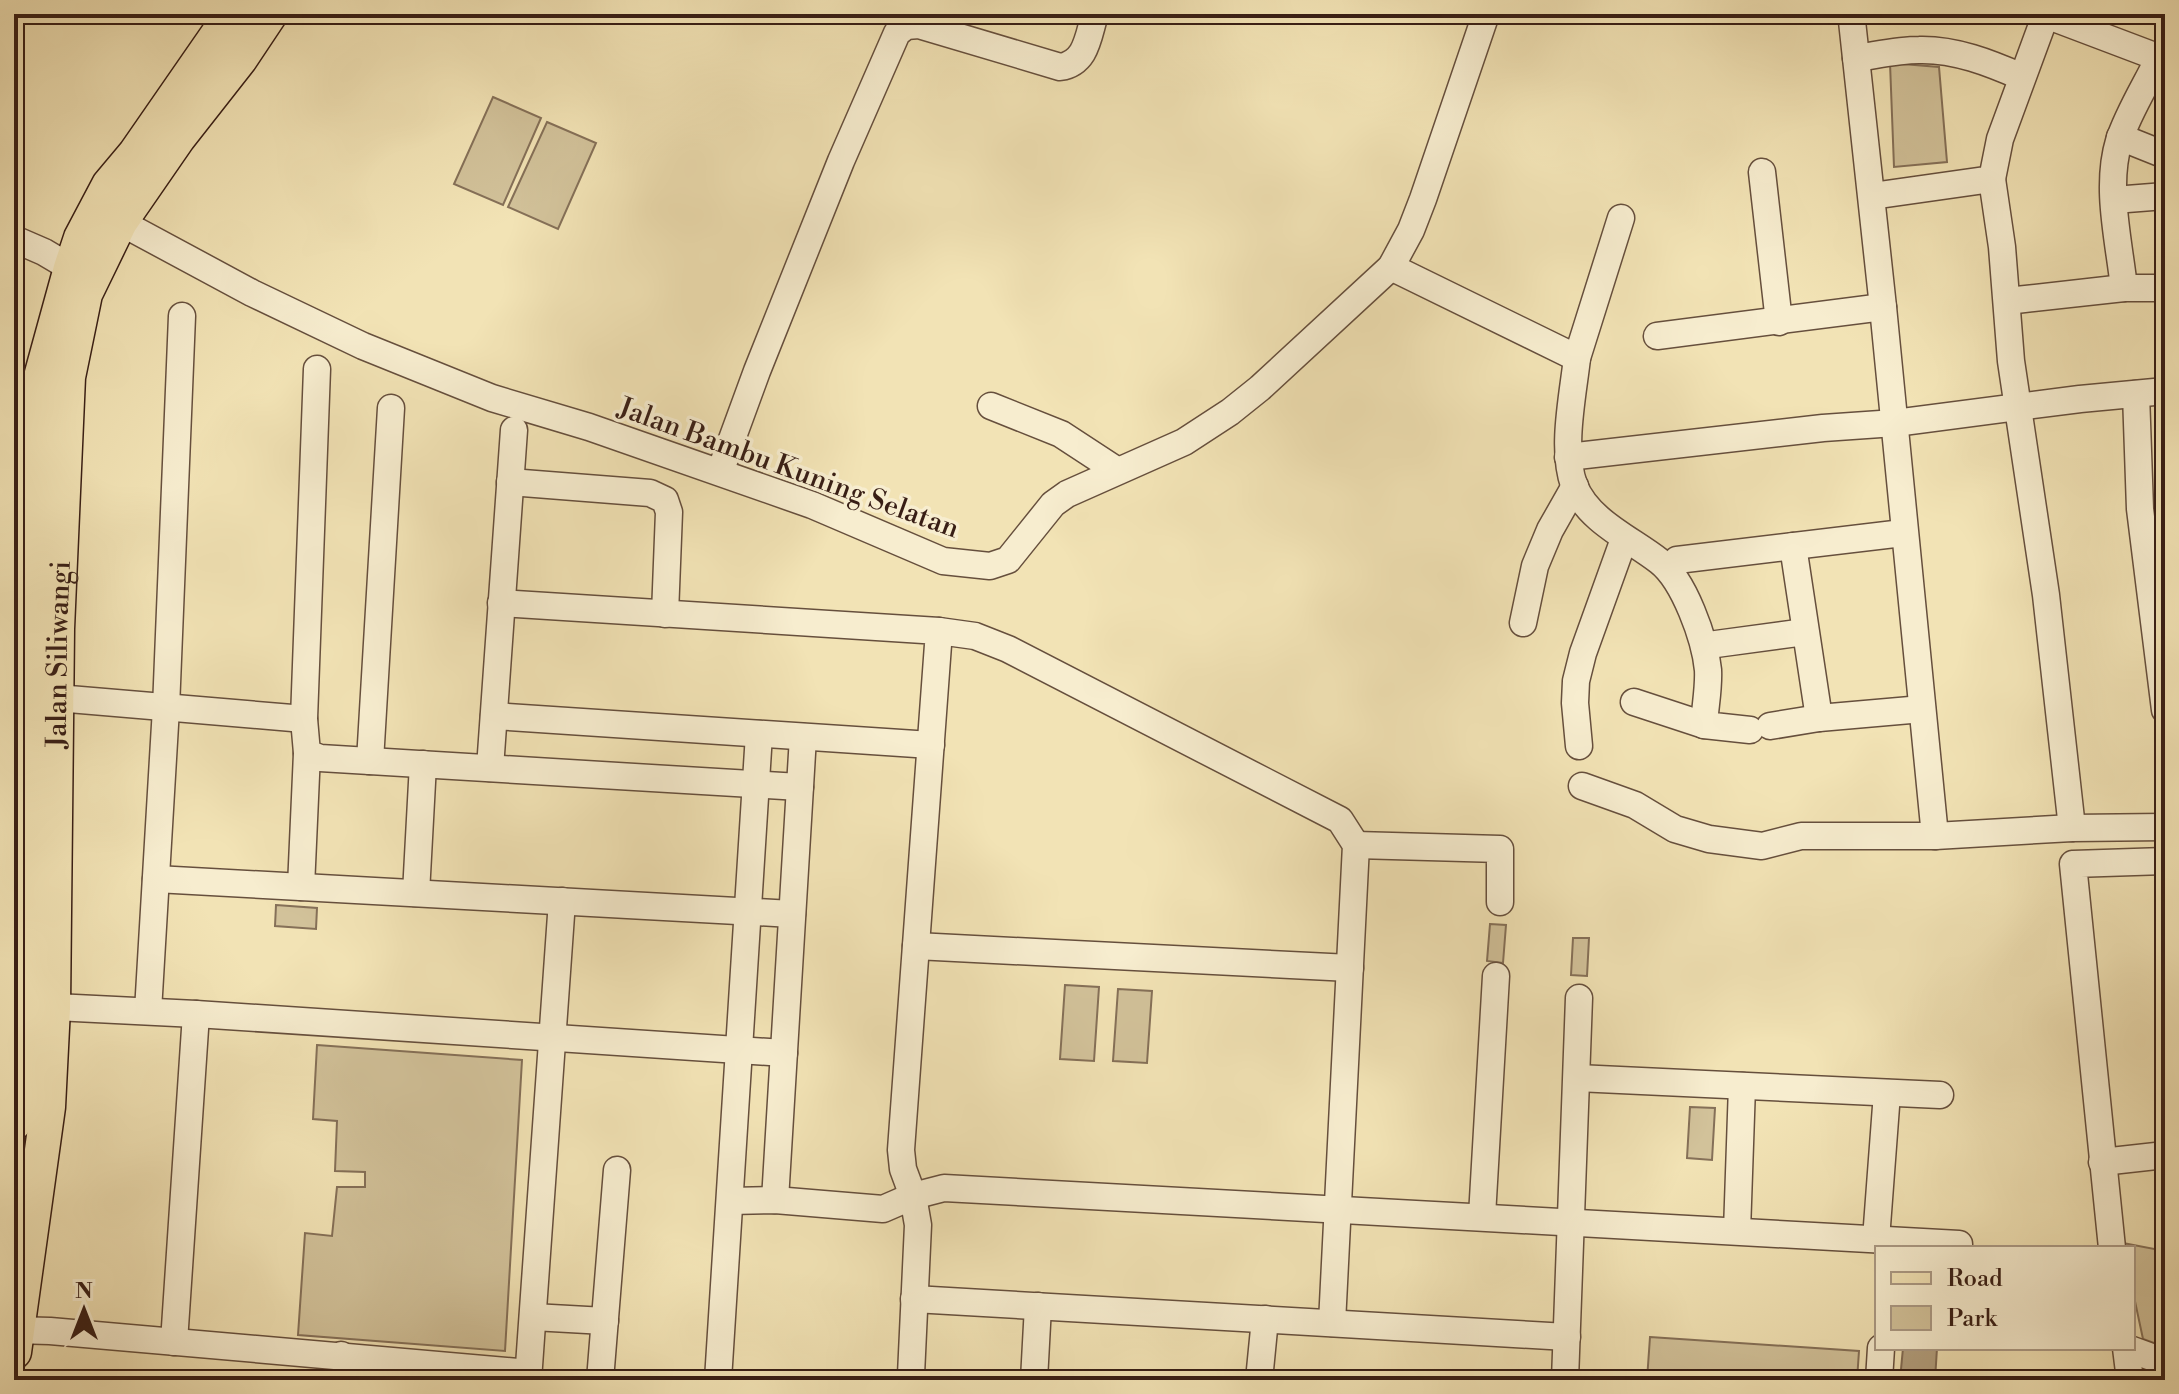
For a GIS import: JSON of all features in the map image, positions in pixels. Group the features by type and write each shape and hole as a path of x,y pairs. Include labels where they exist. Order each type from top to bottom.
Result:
{"main road":[{"name":"Jalan Siliwangi","path":"15,1338 48,1107 38,1006 22,597 41,406 41,377 81,238 109,185 135,154 232,14"},
{"name":"Jalan Siliwangi","path":"14,1123 19,1041 38,1006 57,698 68,377 85,294 120,222 270,14"}],"street":[{"path":"720,472 762,356 897,33 906,26 919,25 1060,67 1072,65 1083,54 1095,14"},
{"name":"Jalan Bambu Kuning Selatan","path":"120,222 252,293 363,346 492,398 812,505 943,561 965,566 990,566 1008,560 1053,504 1116,470 1184,442 1230,412 1391,267 1423,199 1486,14"},
{"path":"2072,828 2046,595 2017,409 1992,179 2000,139 2046,14 2162,59 2120,137 2114,174 2114,200 2124,288"},
{"path":"1852,21 1935,836"},
{"path":"1856,58 1935,50 1961,55 2022,77"},
{"path":"2120,137 2165,155"},
{"path":"1762,172 1779,322"},
{"path":"1872,196 1992,179"},
{"path":"2114,200 2165,196"},
{"path":"1621,218 1577,358 1568,457 1575,486 1591,509 1624,539 1661,562 1679,584 1707,660 1704,725"},
{"path":"14,239 71,268"},
{"path":"1391,267 1577,358"},
{"path":"2007,301 2124,288 2165,288"},
{"path":"1657,336 1883,307"},
{"path":"148,1011 166,708 182,316"},
{"path":"301,887 317,369"},
{"path":"1568,457 2165,391"},
{"path":"2136,394 2140,509 2159,620 2165,709"},
{"path":"991,406 1061,434 1116,470"},
{"path":"370,761 391,408"},
{"path":"490,768 514,430"},
{"path":"510,482 650,493 665,500 669,512 665,614"},
{"path":"1523,623 1535,566 1550,530 1575,486"},
{"path":"1677,560 1903,533"},
{"path":"1579,746 1576,681 1624,539"},
{"path":"1793,546 1819,718"},
{"path":"501,603 939,631 975,636 1008,649 1340,820 1356,845 1332,1323"},
{"path":"911,1375 918,1225 901,1150 939,631"},
{"path":"1716,644 1805,632"},
{"path":"57,698 304,719"},
{"path":"1634,702 1704,725 1760,728 1819,718 1922,709"},
{"path":"494,716 931,745"},
{"path":"718,1380 759,734"},
{"path":"775,1200 803,737"},
{"path":"307,753 320,758 800,787"},
{"path":"416,893 423,764"},
{"path":"1582,786 1635,805 1675,829 1709,839 1762,846 1801,836 1935,836 2072,828 2165,827"},
{"path":"1356,845 1500,849 1500,902"},
{"path":"2112,1246 2073,864 2165,861"},
{"path":"156,879 792,914"},
{"path":"15,1338 50,1331 341,1355 529,1377 562,901"},
{"path":"916,946 1350,968"},
{"path":"1482,1216 1496,976"},
{"path":"1565,1380 1579,998"},
{"path":"38,1006 784,1053"},
{"path":"174,1342 196,1014"},
{"path":"1577,1078 1940,1095"},
{"path":"1737,1231 1742,1086"},
{"path":"1883,1242 1887,1093"},
{"path":"2102,1162 2165,1155"},
{"path":"600,1380 617,1170"},
{"path":"730,1201 775,1200 883,1209 913,1196 944,1188 1959,1244"},
{"path":"914,1299 1567,1337"},
{"path":"1034,1380 1038,1306"},
{"path":"533,1317 605,1321"},
{"path":"1259,1380 1265,1319"},
{"path":"1879,1380 1881,1350"},
{"path":"2127,1350 2130,1380"},
{"path":"2132,1350 2165,1362"},
{"path":"341,1355 354,1380"}],"green space":[{"path":"1890,63 1939,67 1947,162 1894,167"},
{"path":"493,97 541,118 503,205 454,184"},
{"path":"547,122 596,143 558,229 508,207"},
{"path":"276,905 317,908 316,929 275,926"},
{"path":"1490,924 1506,925 1503,963 1487,961"},
{"path":"1573,938 1589,938 1587,976 1571,975"},
{"path":"1065,985 1099,987 1094,1061 1060,1059"},
{"path":"1118,989 1152,991 1147,1063 1113,1061"},
{"path":"317,1045 522,1060 505,1351 298,1335 305,1233 332,1236 337,1187 365,1187 365,1172 335,1171 337,1121 313,1119"},
{"path":"1690,1107 1715,1108 1712,1160 1687,1158"},
{"path":"2123,1243 2165,1251 2165,1347 2143,1339 2135,1301 2135,1246 2124,1246"},
{"path":"1650,1337 1859,1351 1857,1380 1647,1380"}],"shaded area":[{"path":"1903,1350 1937,1350 1935,1380 1900,1380"}]}
